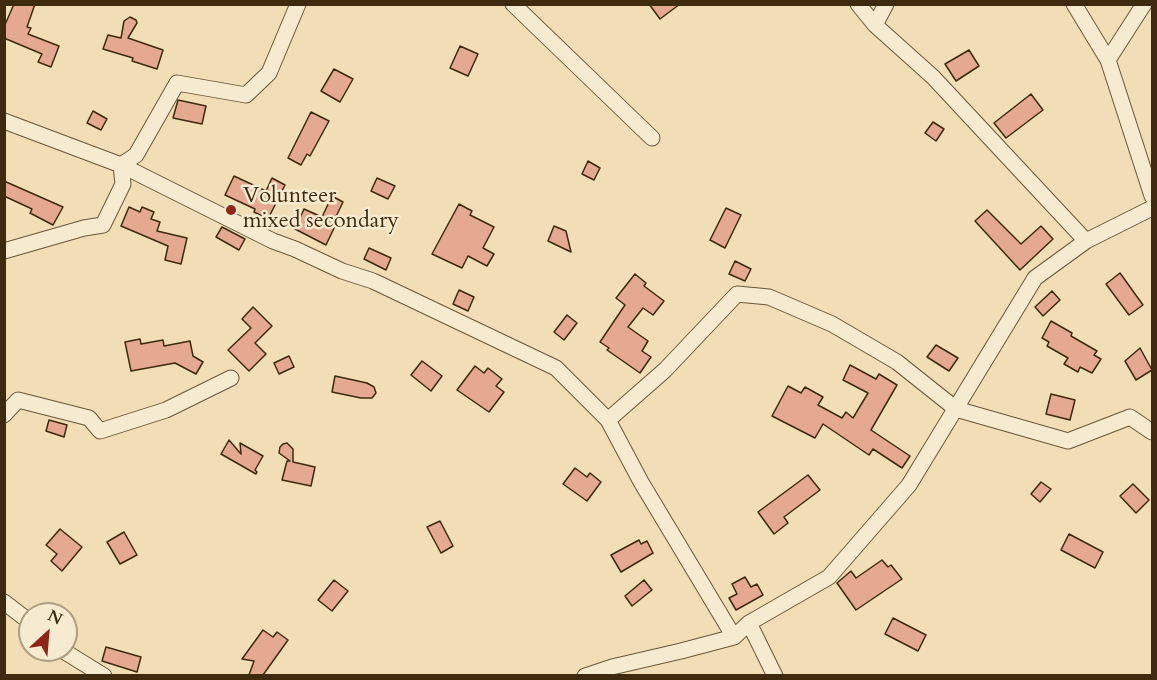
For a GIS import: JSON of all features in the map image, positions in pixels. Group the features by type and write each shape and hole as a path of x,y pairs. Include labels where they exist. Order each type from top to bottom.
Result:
{"street":[{"path":"121,165 135,155 177,83 246,95 269,74 298,4"},
{"path":"513,4 652,138"},
{"path":"858,4 874,25 933,77 1086,241"},
{"path":"874,25 886,4"},
{"path":"1074,4 1108,60 1152,196"},
{"path":"1108,60 1144,4"},
{"path":"4,121 121,165 273,241 296,249 342,271 372,281 556,368 608,420 652,501 734,637"},
{"path":"4,251 84,228 103,225 123,184 121,165"},
{"path":"585,675 734,637 749,624 829,577 909,486 1035,278 1086,241 1152,208"},
{"path":"608,420 665,370 737,294 769,297 832,324 897,362 956,409 1068,441 1130,417 1152,432"},
{"path":"4,416 18,400 89,418 100,431 166,410 231,378"},
{"path":"4,602 18,613"},
{"path":"749,624 775,675"},
{"path":"78,660 104,675"}],"building":[{"path":"14,4 35,4 27,27 31,28 28,34 59,46 51,67 38,62 42,54 4,38 4,27"},
{"path":"649,4 680,4 660,19"},
{"path":"130,17 137,23 128,38 163,50 157,69 132,61 133,58 103,49 108,35 121,38 124,21"},
{"path":"460,46 478,54 468,76 450,68"},
{"path":"969,50 979,66 956,81 945,64"},
{"path":"334,69 353,79 340,102 321,91"},
{"path":"1031,94 1043,110 1006,138 994,123"},
{"path":"178,100 206,106 202,124 173,118"},
{"path":"93,111 107,119 101,130 87,123"},
{"path":"311,112 329,121 310,156 307,154 301,165 288,158"},
{"path":"933,122 944,129 936,141 925,133"},
{"path":"588,161 600,168 594,180 582,174"},
{"path":"234,176 266,191 272,178 285,185 268,219 254,212 255,209 225,195"},
{"path":"377,178 395,186 388,199 371,191"},
{"path":"4,181 63,207 53,225 30,213 32,209 4,196"},
{"path":"332,196 343,202 326,245 295,229 304,209 322,217"},
{"path":"459,204 472,211 470,215 494,227 483,248 494,254 487,266 468,256 462,268 432,254"},
{"path":"129,207 140,212 142,207 154,212 151,219 160,222 157,231 187,238 181,264 165,260 168,246 121,226"},
{"path":"726,208 741,215 725,248 710,240"},
{"path":"987,210 1021,244 1041,226 1053,239 1020,270 975,221"},
{"path":"554,226 566,231 571,252 548,241"},
{"path":"222,227 245,239 239,250 216,237"},
{"path":"369,248 391,258 386,270 364,259"},
{"path":"735,261 751,269 745,281 729,274"},
{"path":"1120,273 1143,305 1129,315 1106,284"},
{"path":"635,274 646,283 644,286 664,301 653,315 643,308 628,327 648,341 642,351 651,357 640,373 607,350 609,348 600,342 625,305 616,298"},
{"path":"459,290 474,297 468,311 453,304"},
{"path":"1052,291 1060,300 1043,316 1035,307"},
{"path":"253,307 272,326 255,343 266,354 249,371 228,350 251,328 242,319"},
{"path":"567,315 577,323 564,340 554,332"},
{"path":"1051,321 1097,351 1094,355 1101,359 1092,373 1080,367 1078,372 1064,364 1068,358 1047,346 1049,342 1042,338"},
{"path":"140,339 141,344 163,340 164,346 190,341 193,356 203,362 196,374 175,363 131,371 125,342"},
{"path":"936,345 958,358 949,371 927,357"},
{"path":"1140,348 1152,370 1136,380 1125,361"},
{"path":"289,356 294,367 279,374 274,363"},
{"path":"422,361 442,376 431,391 411,375"},
{"path":"850,365 876,379 879,374 897,385 871,430 910,456 902,468 873,449 869,455 823,424 815,438 772,416 788,386 801,393 805,387 823,397 818,405 842,418 846,412 853,418 868,393 843,380"},
{"path":"475,366 484,373 488,368 502,379 496,386 504,392 489,412 457,390"},
{"path":"335,376 367,383 374,387 376,393 372,398 361,398 332,392"},
{"path":"1051,394 1075,400 1070,420 1046,414"},
{"path":"49,420 67,425 64,437 46,431"},
{"path":"229,440 241,454 240,443 263,456 255,470 256,474 221,454"},
{"path":"287,443 293,449 293,462 315,467 311,486 282,480 287,461 290,461 279,453 280,447"},
{"path":"575,468 587,477 590,473 601,482 587,501 563,484"},
{"path":"808,475 820,490 784,517 788,523 774,534 758,512"},
{"path":"1041,482 1051,489 1040,502 1031,494"},
{"path":"1133,484 1149,500 1136,513 1120,496"},
{"path":"440,521 453,546 441,553 427,527"},
{"path":"60,529 82,547 62,571 51,561 57,554 46,545"},
{"path":"124,532 137,555 120,564 107,542"},
{"path":"1069,534 1103,552 1095,568 1061,550"},
{"path":"639,540 641,544 647,541 653,553 621,572 611,555"},
{"path":"882,560 888,567 891,565 902,579 856,610 837,583 851,571 856,578"},
{"path":"745,577 751,587 757,584 763,595 736,610 729,598 737,594 732,584"},
{"path":"334,580 348,591 332,611 318,600"},
{"path":"644,580 652,590 632,606 625,596"},
{"path":"893,618 926,635 918,651 885,634"},
{"path":"263,630 273,637 277,632 288,640 263,675 249,675 254,661 242,659"},
{"path":"106,647 141,657 137,672 102,661"}],"place":[{"name":"Volunteer mixed secondary","path":"231,210"}]}
